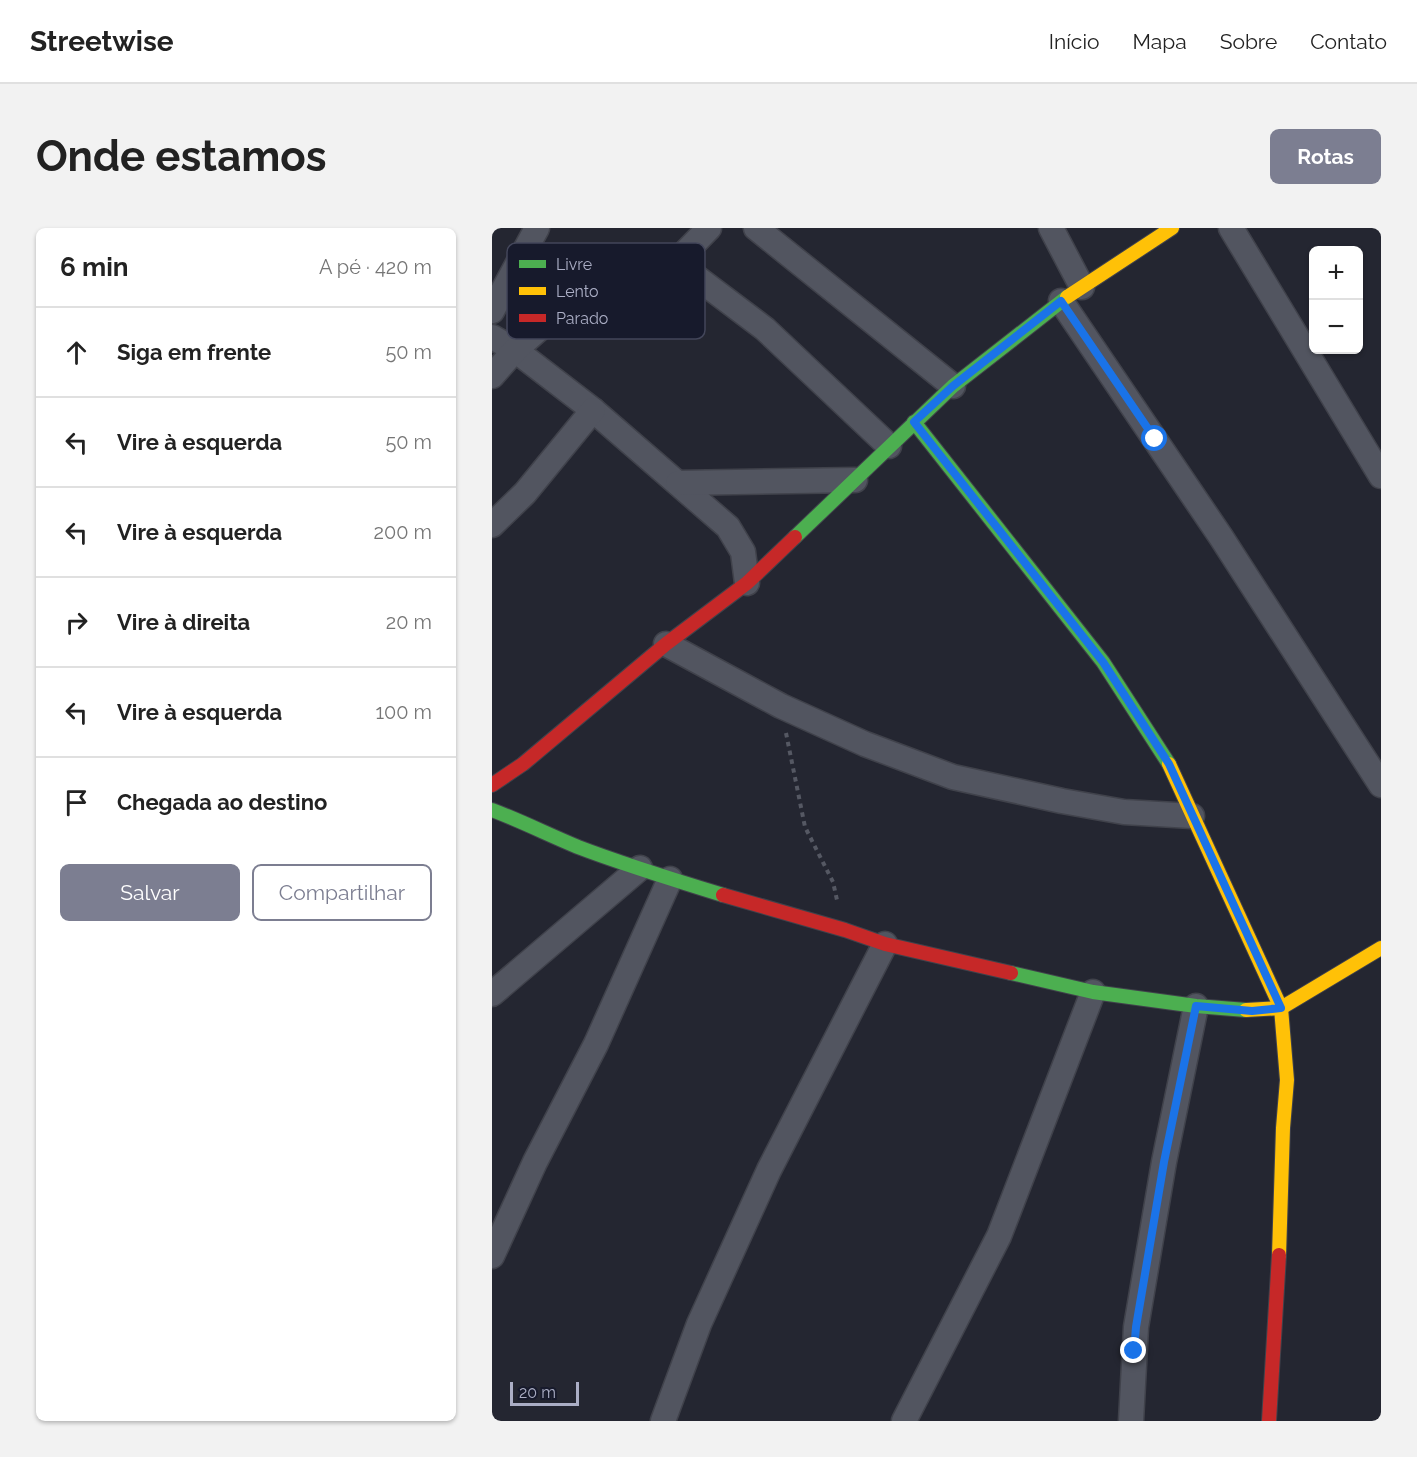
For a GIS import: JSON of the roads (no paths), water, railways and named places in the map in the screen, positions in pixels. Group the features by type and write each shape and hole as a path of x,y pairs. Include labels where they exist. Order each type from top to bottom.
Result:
{"street":[{"path":"529,243 537,228"},
{"path":"694,243 709,228"},
{"path":"756,228 953,386"},
{"path":"1051,228 1082,287"},
{"path":"492,785 524,764 666,644 747,583 953,386 1061,301 1172,228"},
{"path":"1231,228 1373,447 1381,476"},
{"path":"492,311 507,283"},
{"path":"705,284 765,328 889,446"},
{"path":"1061,301 1221,537 1381,785"},
{"path":"492,337 515,350 593,410 728,527 743,552 747,583"},
{"path":"492,376 527,339"},
{"path":"492,525 525,493 593,410"},
{"path":"914,422 1103,662 1169,764 1281,1008 1287,1080 1283,1128 1277,1310 1269,1421"},
{"path":"678,483 855,480"},
{"path":"666,644 781,706 865,744 952,777 1124,812 1192,816"},
{"path":"492,810 576,846 670,879 845,930 885,944 1094,992 1252,1011 1281,1008 1381,948"},
{"path":"492,993 640,868"},
{"path":"492,1256 535,1162 596,1044 670,879"},
{"path":"663,1421 699,1324 769,1170 885,944"},
{"path":"904,1421 999,1236 1094,992"},
{"path":"1131,1421 1136,1327 1164,1162 1196,1006"}]}
